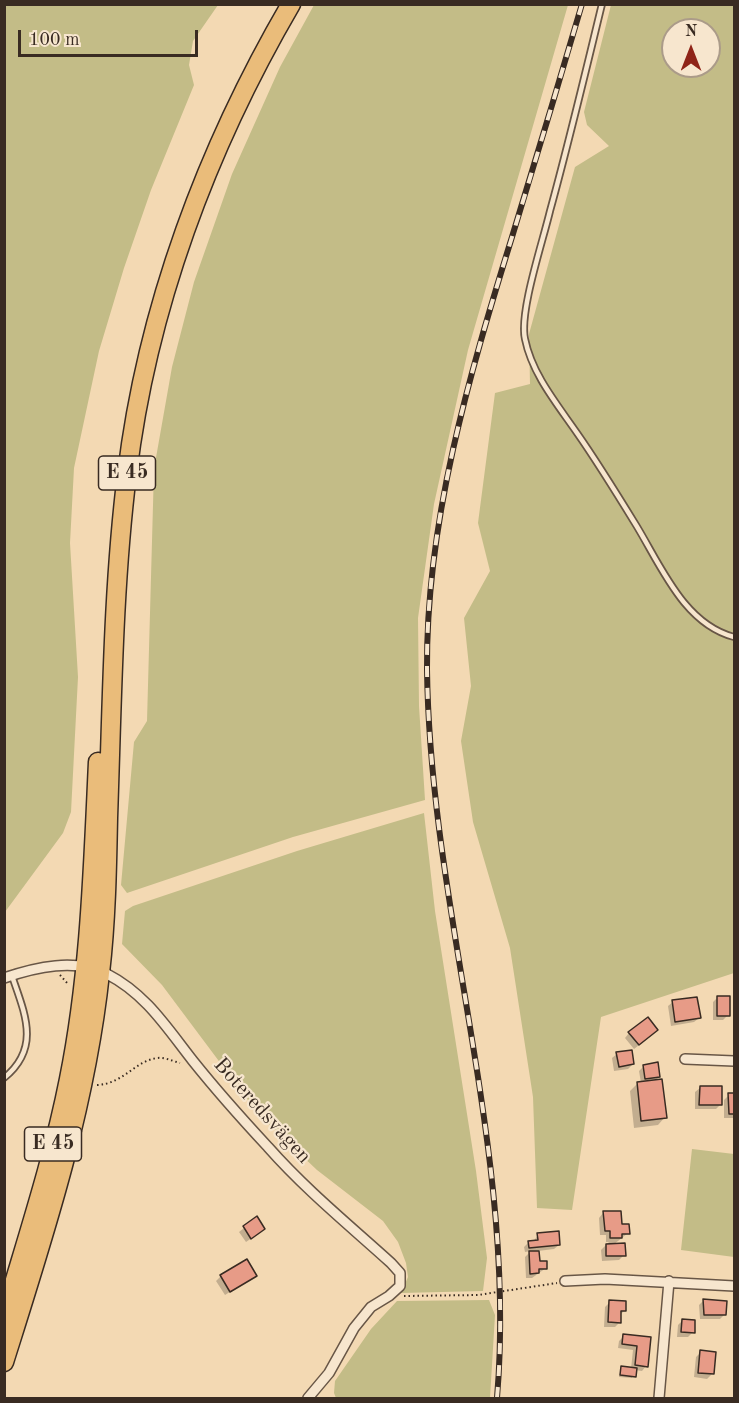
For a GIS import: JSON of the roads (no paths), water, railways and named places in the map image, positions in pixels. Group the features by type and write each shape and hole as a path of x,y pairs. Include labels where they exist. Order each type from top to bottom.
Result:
{"highway":[{"name":"E 45","path":"4,1362 40,1249 83,1083 93,970 93,859 110,530 116,470 133,379 172,235 197,168 224,106 277,4"},
{"name":"E 45","path":"4,1317 53,1146 106,904 121,530 127,472 148,358 183,236 233,111 260,57 291,4"}],"street":[{"path":"8,977 44,967 65,966 93,970"},
{"name":"Boteredsvägen","path":"93,970 146,1001 194,1063 269,1149 304,1185 391,1263 400,1274 400,1286 371,1307 354,1328 329,1373 308,1398"},
{"path":"685,1059 735,1061"},
{"path":"565,1281 605,1279 735,1286"},
{"path":"659,1398 669,1281"}],"lane":[{"path":"602,4 575,118 532,280 525,313 524,338 539,377 611,483 680,596 699,619 720,633 735,637"},
{"path":"4,1078 19,1063 27,1045 26,1021 8,977"}],"railway":[{"path":"497,1398 500,1306 495,1215 485,1124 442,852 432,761 427,669 429,614 442,504 466,396 480,342 582,4"}]}
